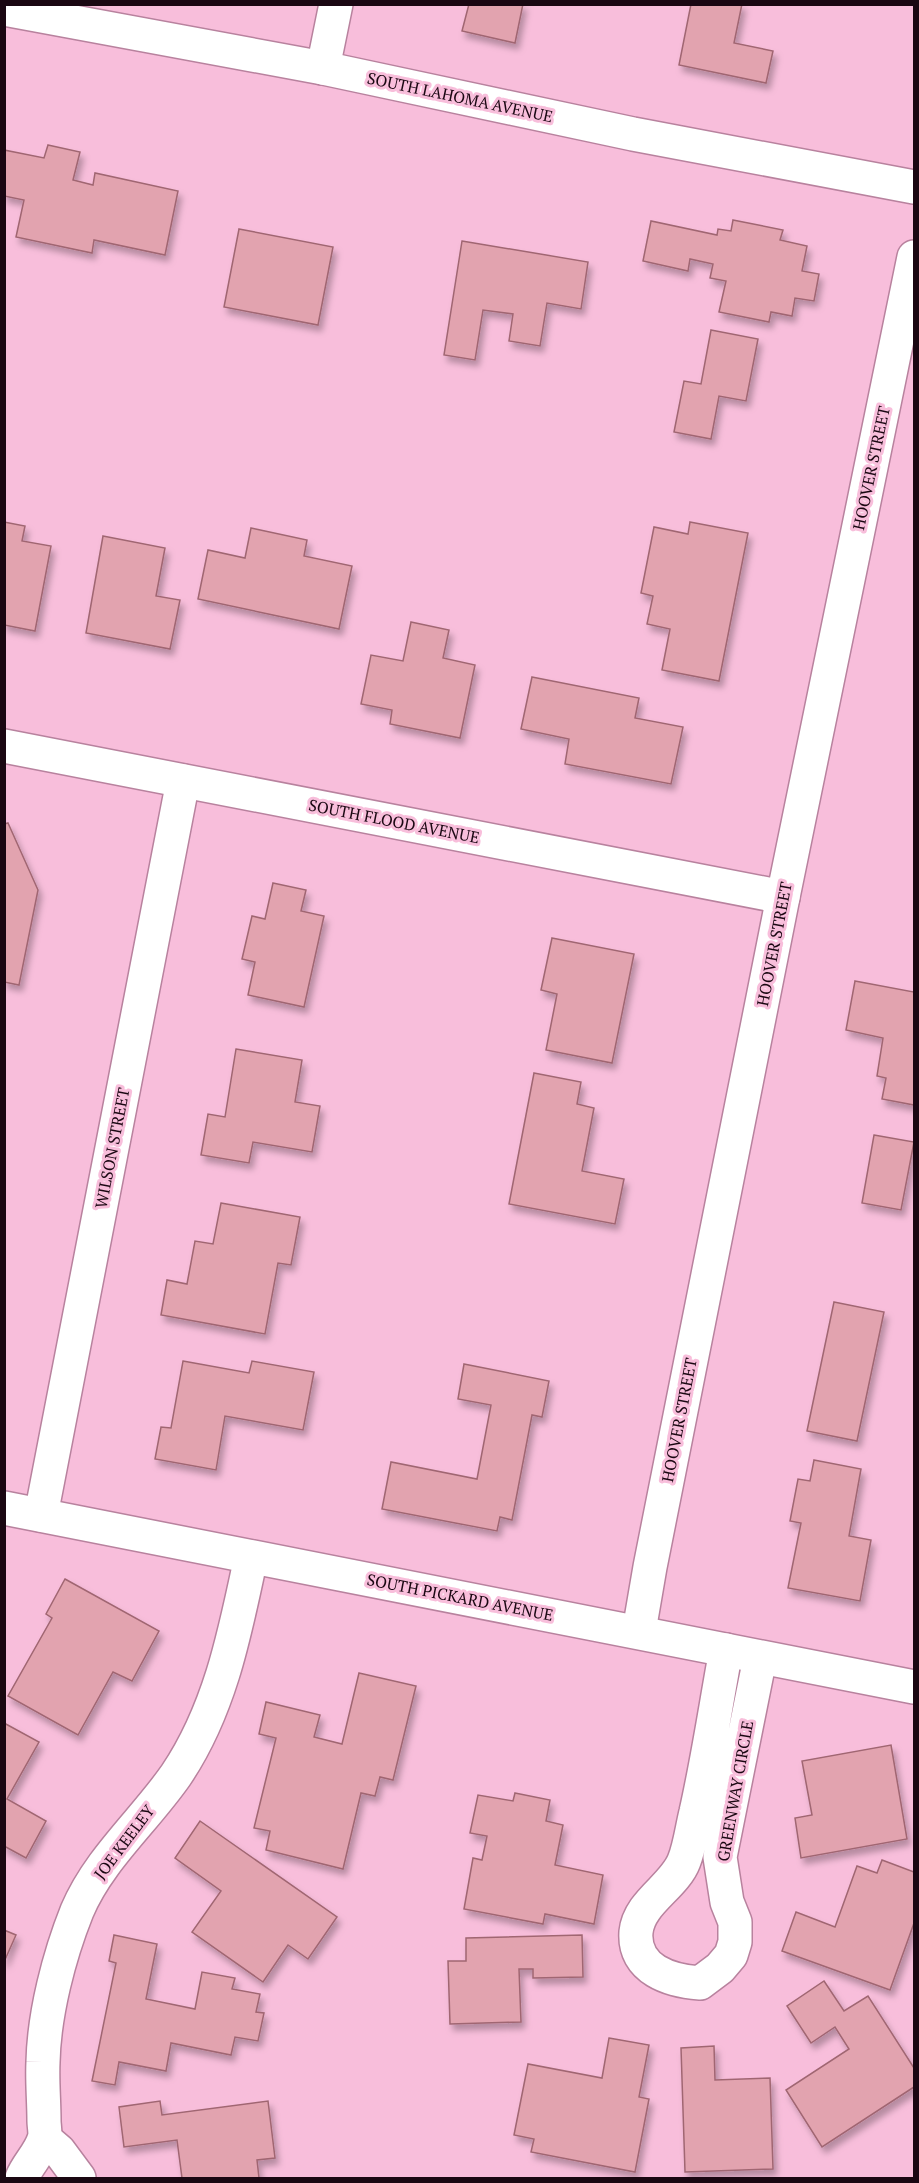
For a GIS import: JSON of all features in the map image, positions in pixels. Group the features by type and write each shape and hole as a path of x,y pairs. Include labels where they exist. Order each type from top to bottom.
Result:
{"street":[{"path":"323,69 336,4"},
{"name":"SOUTH LAHOMA AVENUE","path":"4,9 323,69 633,134 915,187"},
{"name":"HOOVER STREET","path":"639,1632 783,897 915,257"},
{"name":"SOUTH FLOOD AVENUE","path":"4,746 783,897"},
{"name":"WILSON STREET","path":"41,1515 183,781"},
{"name":"SOUTH PICKARD AVENUE","path":"4,1508 915,1687"},
{"name":"JOE KEELEY","path":"45,2139 43,2061 46,2026 56,1978 74,1919 97,1876 176,1775 193,1743 228,1663 251,1557"},
{"name":"GREENWAY CIRCLE","path":"726,1650 700,1794 684,1861 674,1879 643,1914 636,1932 644,1959 657,1972 670,1979 700,1983 720,1968 731,1955 735,1942 735,1922 727,1902 720,1857 760,1658"},
{"path":"22,2178 45,2139 59,2151 79,2178"}],"building":[{"path":"469,4 523,4 515,43 462,31"},
{"path":"691,4 742,4 734,43 773,51 766,83 679,65"},
{"path":"48,145 80,152 73,180 93,185 95,173 178,191 165,255 94,240 92,253 16,237 24,200 4,196 4,150 44,158"},
{"path":"733,220 783,230 780,240 807,246 802,271 819,274 814,301 795,298 792,316 771,312 769,322 719,312 726,281 710,278 713,264 690,259 688,271 643,261 651,221 717,235 718,229 731,231"},
{"path":"239,229 333,247 318,325 224,307"},
{"path":"462,241 588,262 581,309 547,303 540,346 509,341 513,314 483,310 475,360 444,355"},
{"path":"711,330 758,339 746,401 719,396 711,439 674,432 684,381 701,384"},
{"path":"4,522 25,526 22,541 51,546 35,631 4,625"},
{"path":"690,522 748,533 719,681 662,670 670,629 647,624 653,596 641,593 654,527 688,534"},
{"path":"251,528 307,540 304,556 352,566 339,629 198,599 208,550 245,558"},
{"path":"103,536 165,548 156,596 180,600 170,649 86,633"},
{"path":"411,622 449,630 443,658 475,665 460,738 390,724 392,710 361,704 371,655 403,661"},
{"path":"532,677 639,698 635,718 683,727 671,784 565,764 569,739 521,729"},
{"path":"8,823 38,890 19,985 4,982 4,824"},
{"path":"273,883 306,890 301,911 324,916 304,1007 248,995 255,962 242,959 252,916 265,919"},
{"path":"552,938 634,954 612,1063 546,1050 557,994 541,990"},
{"path":"855,981 914,992 914,1105 882,1099 886,1078 877,1076 883,1038 846,1030"},
{"path":"236,1049 302,1060 295,1102 320,1106 312,1152 253,1142 249,1163 201,1155 208,1114 225,1117"},
{"path":"534,1073 581,1082 577,1104 594,1108 582,1171 624,1179 615,1224 509,1204"},
{"path":"874,1135 914,1142 901,1210 862,1203"},
{"path":"221,1203 300,1217 291,1265 278,1263 265,1334 161,1315 167,1280 187,1284 195,1241 213,1244"},
{"path":"834,1302 884,1312 857,1441 807,1431"},
{"path":"183,1361 249,1373 252,1361 314,1372 303,1430 225,1416 216,1470 155,1459 161,1427 171,1428"},
{"path":"464,1364 549,1381 542,1417 532,1415 512,1520 500,1517 497,1531 382,1509 391,1462 477,1479 491,1405 458,1399"},
{"path":"814,1460 861,1469 849,1536 871,1540 860,1601 788,1588 801,1523 790,1521 798,1479 810,1481"},
{"path":"65,1579 159,1631 132,1681 113,1672 78,1735 8,1696 52,1618 46,1614"},
{"path":"359,1673 416,1686 393,1780 380,1777 375,1796 361,1793 343,1869 266,1850 270,1831 254,1828 276,1738 259,1734 266,1702 320,1715 314,1737 342,1744"},
{"path":"4,1723 39,1742 7,1799 46,1821 26,1858 4,1846"},
{"path":"891,1745 907,1839 801,1858 795,1818 812,1815 802,1761"},
{"path":"515,1793 550,1800 546,1821 563,1825 555,1865 603,1875 594,1924 545,1914 543,1924 464,1909 473,1858 482,1860 487,1836 470,1833 478,1795 513,1801"},
{"path":"200,1821 337,1917 308,1959 288,1945 263,1982 192,1932 221,1891 175,1858"},
{"path":"882,1860 914,1872 914,1923 890,1990 782,1951 796,1912 835,1927 857,1866 877,1873"},
{"path":"4,1930 16,1935 4,1962"},
{"path":"114,1935 157,1944 146,1999 195,2009 202,1972 235,1978 232,1989 260,1994 256,2012 264,2013 258,2041 235,2037 231,2055 171,2043 166,2071 119,2062 115,2085 92,2081 116,1963 109,1961"},
{"path":"582,1935 583,1977 533,1978 533,1969 519,1969 521,2022 450,2024 448,1961 466,1961 466,1938"},
{"path":"824,1981 844,2011 868,1996 914,2068 914,2087 822,2147 786,2090 849,2049 835,2027 811,2043 787,2006"},
{"path":"609,2038 649,2045 639,2097 649,2099 635,2172 531,2152 534,2139 514,2135 528,2064 602,2078"},
{"path":"714,2046 715,2080 770,2078 773,2169 685,2172 681,2048"},
{"path":"160,2101 162,2115 268,2101 275,2158 257,2160 259,2178 182,2178 177,2140 124,2147 119,2107"}]}
